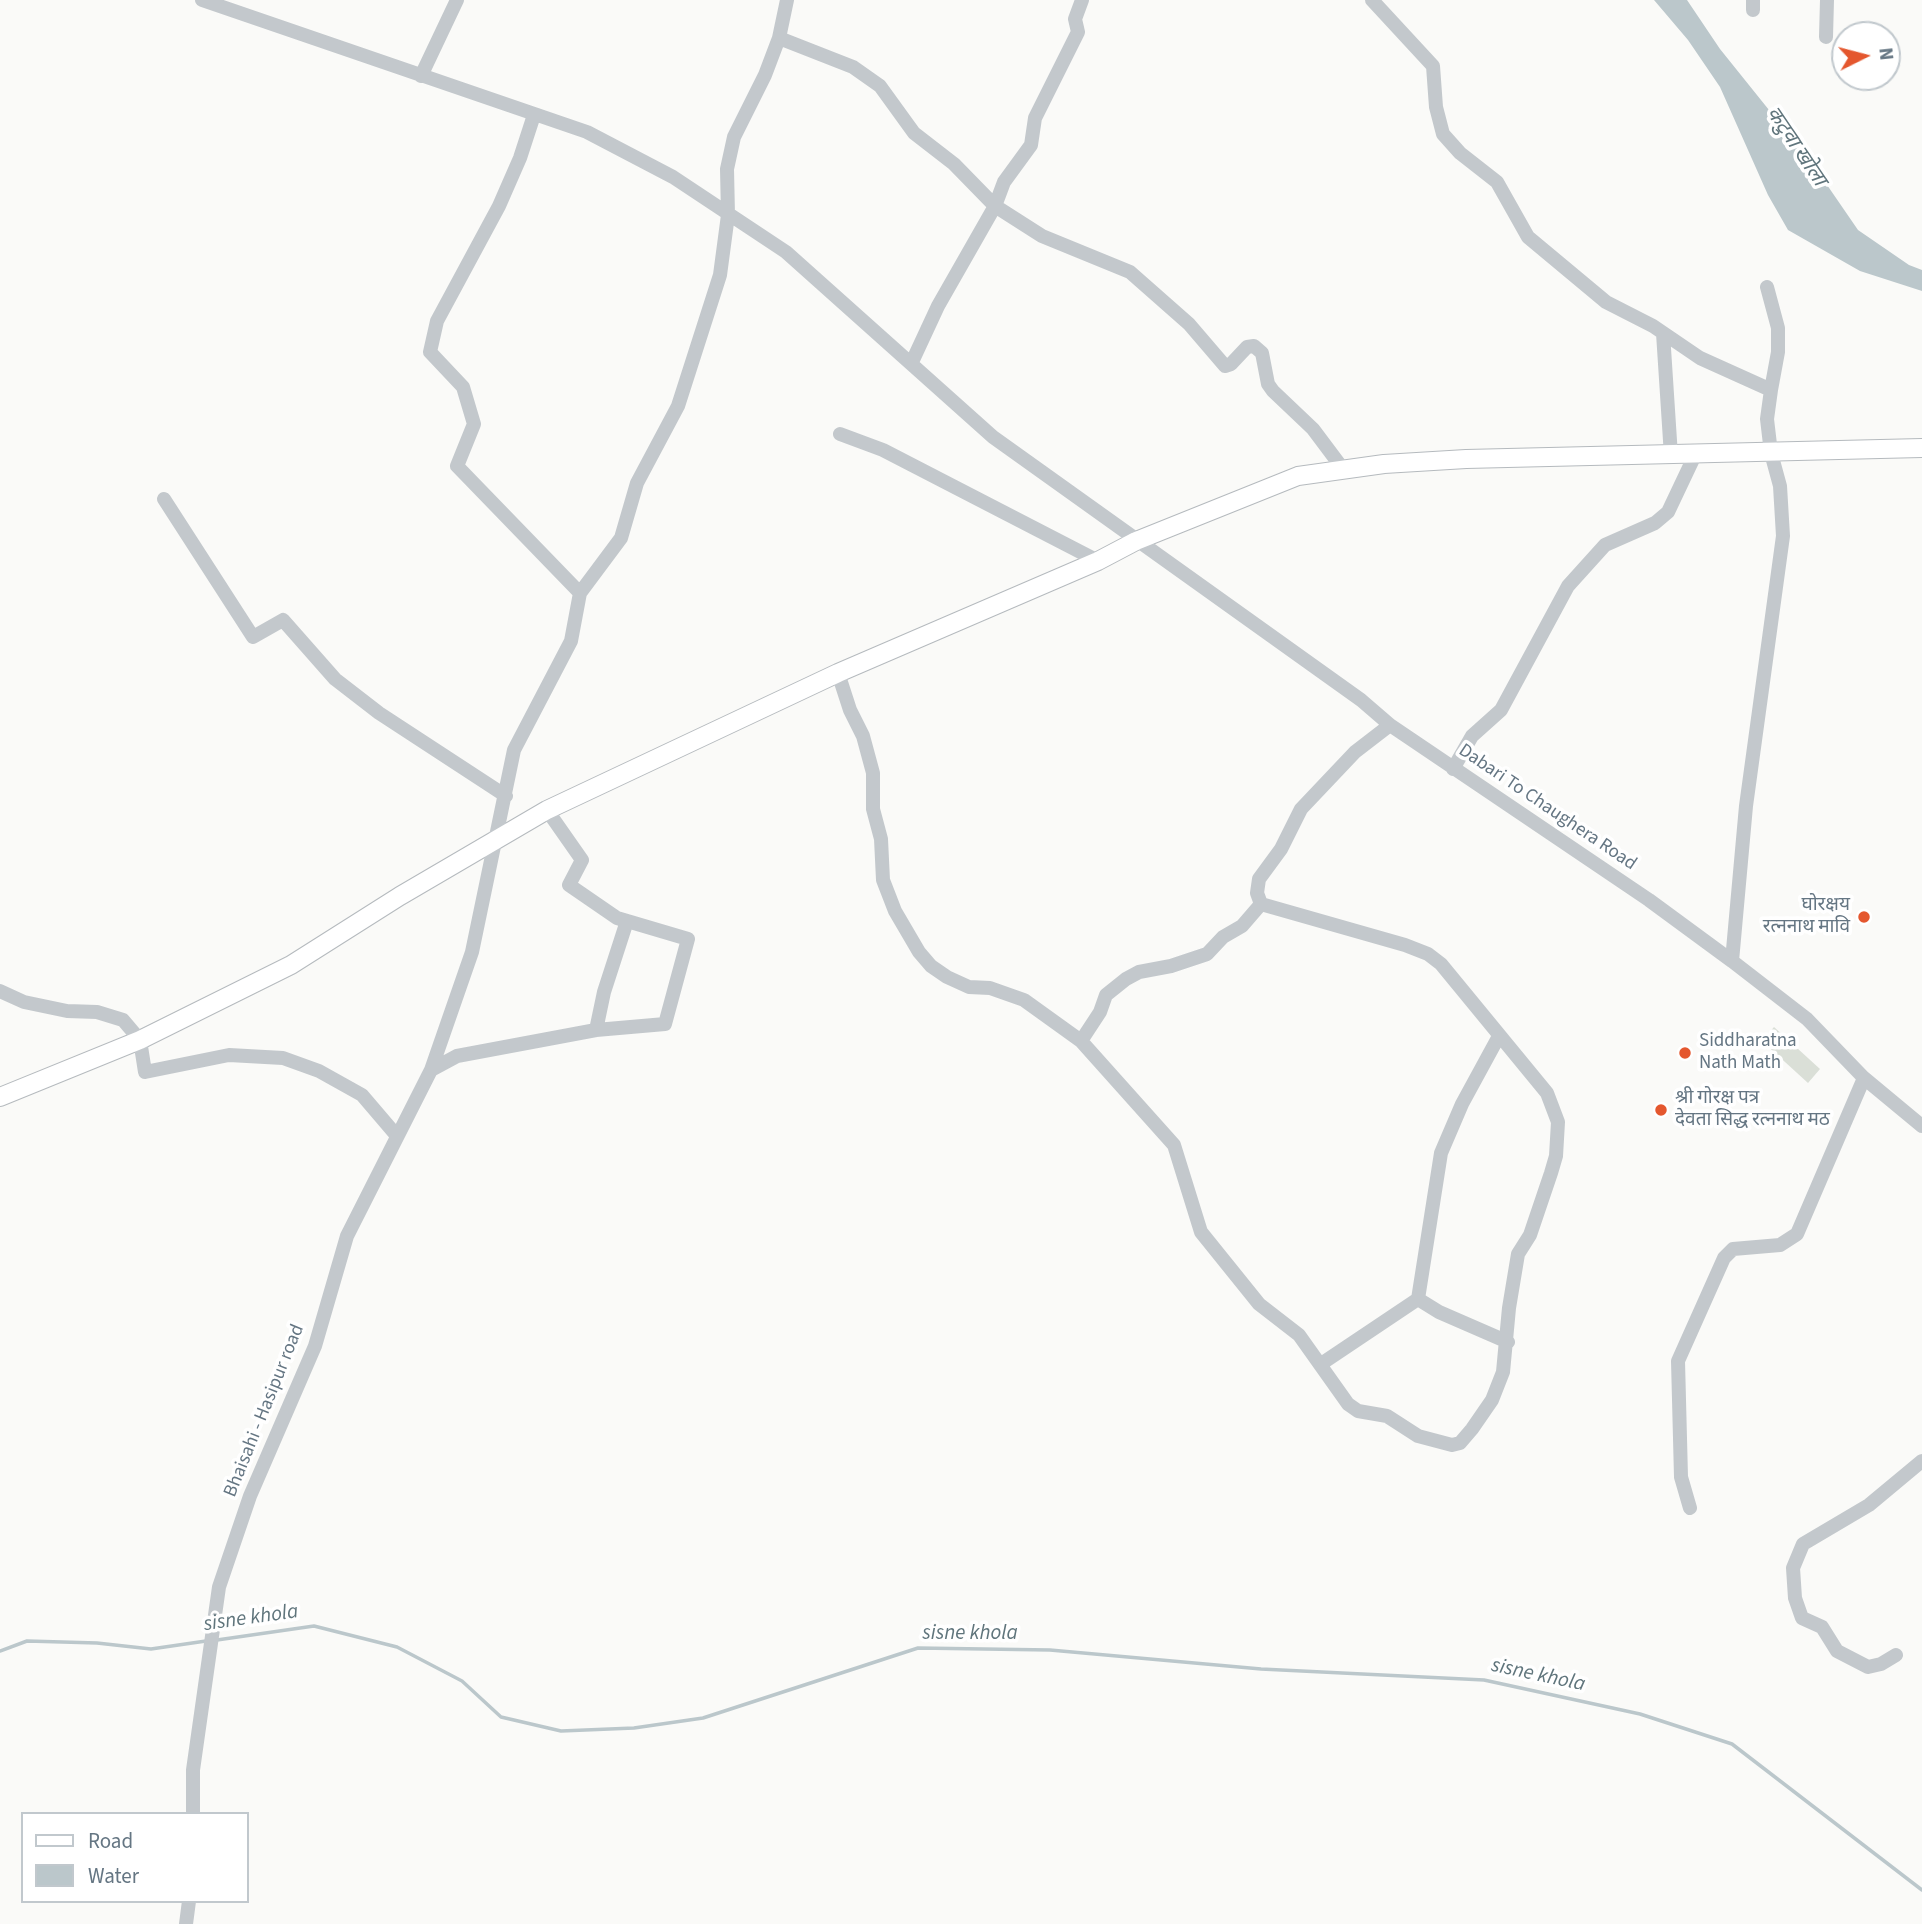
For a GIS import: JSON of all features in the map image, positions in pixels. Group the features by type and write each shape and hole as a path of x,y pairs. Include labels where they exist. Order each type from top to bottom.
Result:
{"main road":[{"path":"0,1097 140,1040 325,946 400,896 547,810 838,673 1098,561 1136,541 1298,476 1343,469 1466,458 1671,456 1922,448"}],"street":[{"path":"421,76 457,0"},
{"path":"534,115 520,158 499,206 437,321 430,352 463,387 474,424 457,466 580,593 621,538 637,483 678,406 720,275 728,215 727,169 734,137 765,75 779,38 787,0"},
{"path":"912,362 938,306 995,206 1004,182 1031,145 1035,118 1078,32 1075,19 1082,0"},
{"path":"1372,0 1433,66 1436,107 1443,134 1460,153 1497,183 1528,237 1606,302 1700,358 1771,390"},
{"path":"1826,0 1826,37"},
{"name":"Dabari To Chaughera Road","path":"211,2 587,132 673,177 786,252 993,437 1361,700 1390,725 1649,900 1732,961 1807,1019 1864,1078 1922,1126"},
{"path":"779,38 853,67 880,86 915,133 954,164 995,206 1042,236 1130,272 1189,324 1225,366 1247,347 1254,346 1262,353 1268,384 1273,391 1313,429 1343,469"},
{"path":"1732,961 1746,806 1783,536 1780,486 1770,453 1767,419 1778,352 1778,328 1767,287"},
{"path":"1663,334 1671,456"},
{"path":"840,434 883,450 1098,561"},
{"path":"1453,769 1472,736 1501,710 1568,586 1605,545 1655,523 1668,512 1695,455"},
{"path":"164,499 253,637 283,621 335,679 379,713 506,796"},
{"name":"Bhaisahi - Hasipur road","path":"193,1812 193,1770 219,1587 250,1496 316,1346 347,1236 431,1070 472,952 514,750 571,641 580,593"},
{"path":"838,673 850,710 863,736 873,773 873,809 881,839 883,880 900,920 919,952 931,966 947,977 969,987 990,988 1024,1000 1081,1041 1174,1145 1201,1232 1259,1304 1299,1335 1348,1404 1358,1410 1387,1416 1418,1436 1452,1445 1460,1443 1492,1400 1503,1372 1508,1342 1509,1308 1518,1254 1530,1235 1556,1156 1558,1122 1548,1093 1454,978 1428,954 1261,904"},
{"path":"1261,904 1257,893 1259,879 1281,849 1301,809 1355,752 1390,725"},
{"path":"431,1070 457,1056 596,1030 665,1024 688,939 617,918 569,886 582,860 547,810"},
{"path":"1081,1041 1106,995 1126,979 1139,972 1171,966 1207,954 1223,937 1242,926 1261,904"},
{"path":"596,1030 604,992 627,921"},
{"path":"0,991 24,1002 67,1011 97,1012 123,1020 140,1040 145,1072 229,1055 282,1058 319,1071 362,1096 397,1136"},
{"path":"1321,1364 1419,1299 1441,1153 1462,1104 1499,1035"},
{"path":"1690,1508 1681,1478 1678,1362 1724,1258 1733,1249 1780,1245 1797,1234 1864,1078"},
{"path":"1419,1299 1439,1312 1508,1342"},
{"path":"1896,1655 1881,1664 1868,1667 1837,1651 1822,1627 1802,1618 1795,1598 1793,1568 1803,1544 1869,1505 1922,1461"},
{"path":"186,1924 188,1903"}],"shaded area":[{"path":"1774,1027 1820,1069 1808,1083 1762,1041"}],"water":[{"name":"कटुवा खोला","path":"1654,0 1687,0 1720,49 1814,166 1858,230 1909,265 1922,270 1922,291 1860,271 1788,230 1768,195 1720,87 1688,40"}],"waterway":[{"name":"sisne khola","path":"217,1640 314,1626 397,1647 462,1681 501,1717 561,1731 634,1728 703,1718 918,1648 1050,1650 1261,1669 1484,1680 1640,1714 1732,1744 1922,1890"},
{"name":"sisne khola","path":"0,1651 27,1641 97,1643 151,1649 206,1641"}],"place":[{"name":"घोरक्षय रत्ननाथ मावि","path":"1864,917"},
{"name":"Siddharatna Nath Math","path":"1685,1053"},
{"name":"श्री गोरक्ष पत्र देवता सिद्ध रत्ननाथ मठ","path":"1661,1110"}]}
